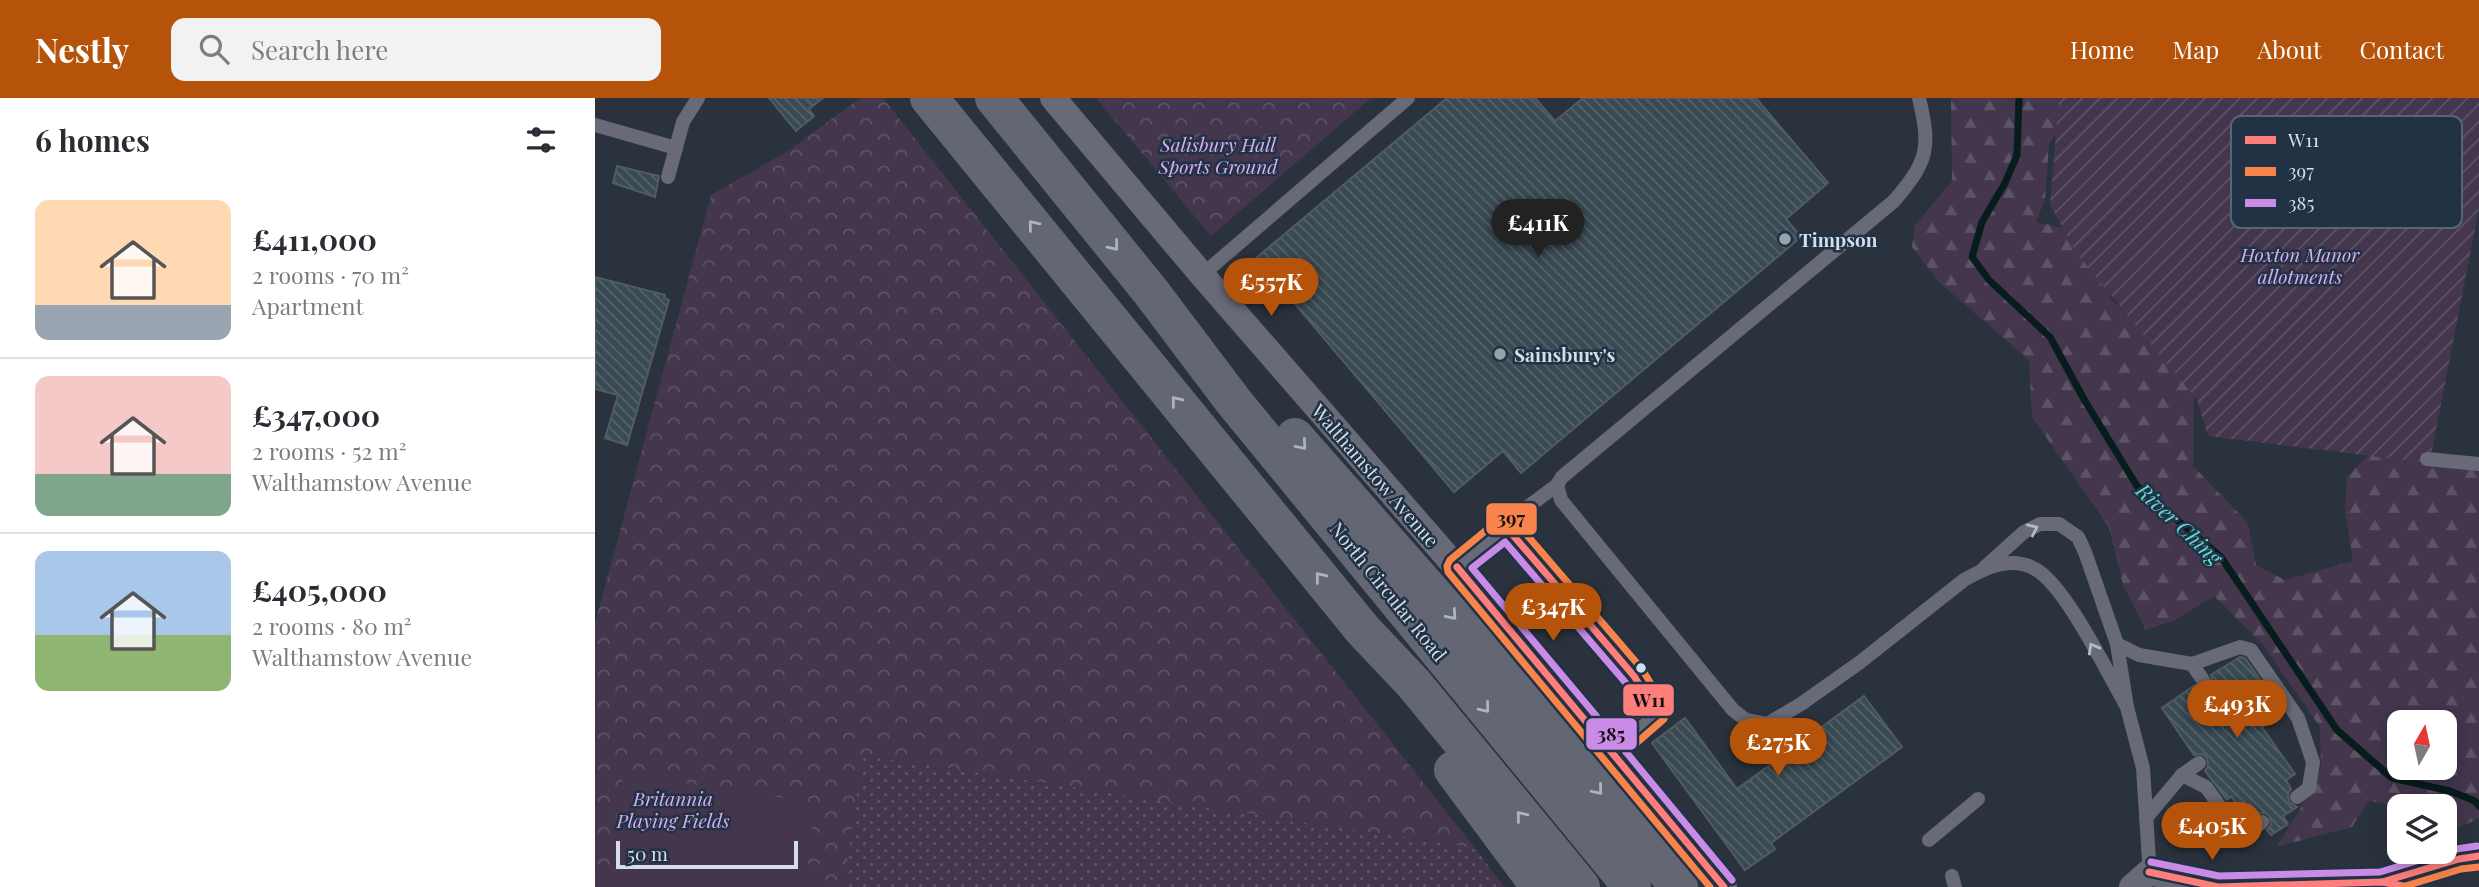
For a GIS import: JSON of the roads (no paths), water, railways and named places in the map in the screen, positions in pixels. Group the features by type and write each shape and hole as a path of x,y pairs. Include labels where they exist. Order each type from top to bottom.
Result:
{"highway":[{"path":"929,98 1363,630 1396,693 1540,887"},
{"path":"993,98 1151,292 1217,349 1472,638 1679,887"},
{"name":"North Circular Road","path":"1151,292 1242,413 1632,887"},
{"name":"North Circular Road","path":"1363,630 1414,684 1581,887"}],"street":[{"name":"Walthamstow Avenue","path":"1053,98 1202,275 1457,567 1724,887"},
{"path":"2382,883 2459,859 2479,856"},
{"path":"2144,882 2218,887 2382,883 2408,887"}],"lane":[{"path":"668,177 683,122 698,98"},
{"path":"1202,275 1408,98"},
{"path":"1457,567 1557,485 1562,477 1645,406 1893,201 1914,178 1926,150 1919,98"},
{"path":"595,125 676,148"},
{"path":"2427,459 2479,464"},
{"path":"1557,485 1561,500 1733,710 1746,720 1767,724 1801,705 1964,580 2005,562 2035,568 2044,576 2073,611 2127,707"},
{"path":"1980,571 2006,546 2040,524 2052,523 2065,527 2078,537 2117,644 2127,707 2143,768 2146,818 2144,882"},
{"path":"1506,527 1634,676 1656,712 1612,750"},
{"path":"2117,644 2139,654 2192,664 2240,647 2251,650 2298,719 2313,762 2309,788 2297,797"},
{"path":"2192,664 2203,680"},
{"path":"2146,818 2182,775 2199,763"},
{"path":"2182,775 2206,787 2238,832 2247,834 2262,822"},
{"path":"1929,840 1977,799"}],"waterway":[{"name":"River Ching","path":"2019,98 2017,155 2005,183 1982,222 1972,257 1989,280 2050,337 2137,486 2221,557 2337,730 2392,778 2450,791 2475,801 2479,806"}],"place":[{"name":"Timpson","path":"1785,239"},
{"name":"Sainsbury's","path":"1500,354"}],"park label":[{"name":"Salisbury Hall Sports Ground","path":"1218,155"},
{"name":"Hoxton Manor allotments","path":"2300,265"},
{"name":"Britannia Playing Fields","path":"673,809"}]}
